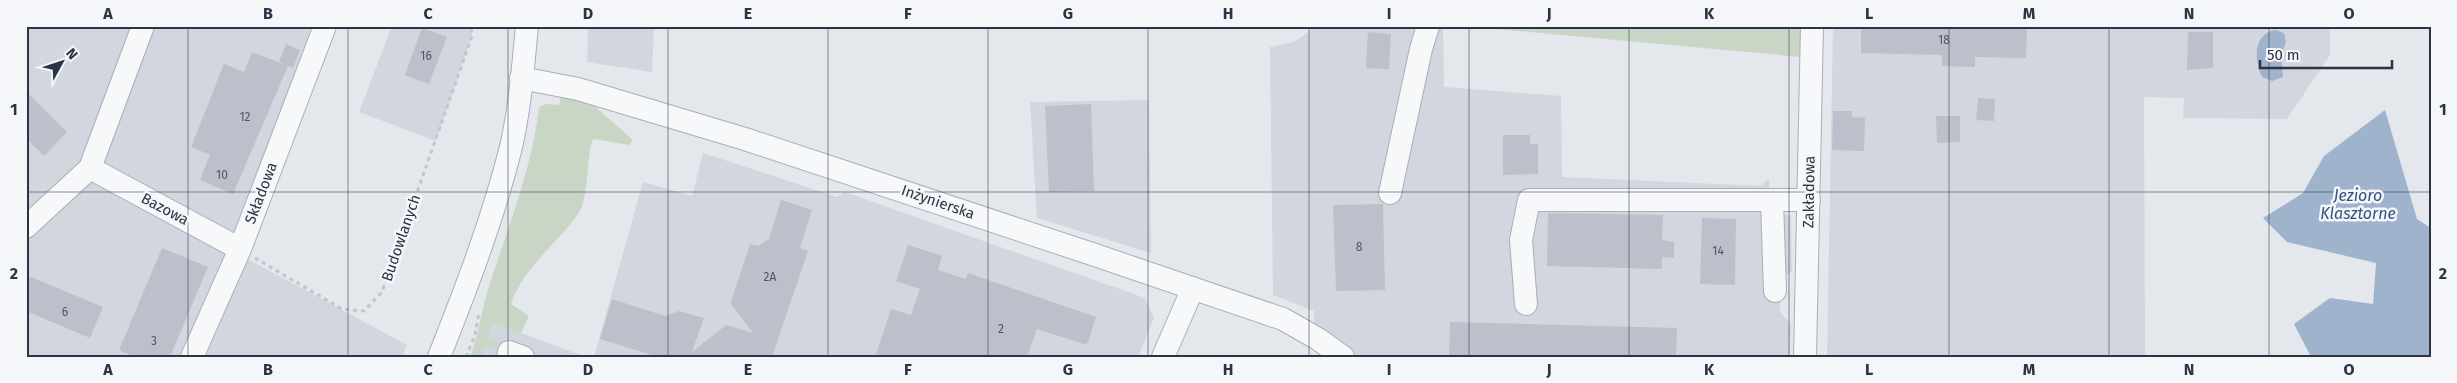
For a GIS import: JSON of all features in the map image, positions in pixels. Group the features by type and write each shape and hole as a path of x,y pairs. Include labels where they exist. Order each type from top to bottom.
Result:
{"street":[{"path":"26,227 90,168 143,26"},
{"name":"Składowa","path":"192,357 240,249 325,26"},
{"path":"439,357 491,217 511,148 522,78 527,26"},
{"path":"1390,193 1421,49 1428,26"},
{"name":"Zakładowa","path":"1805,357 1812,26"},
{"name":"Inżynierska","path":"522,78 578,89 745,139 1193,288 1283,319 1318,339 1343,357"},
{"name":"Bazowa","path":"90,168 240,249"},
{"path":"1526,304 1521,240 1529,200 1809,200"},
{"path":"1772,201 1775,292"},
{"path":"1164,357 1193,288"},
{"path":"508,357 509,352 523,357"}],"path":[{"name":"Budowlanych","path":"240,249 342,308 364,311 382,292 472,36 472,26"}],"shaded area":[{"path":"26,26 325,26 238,254 407,345 402,357 26,357"},
{"path":"392,26 472,26 472,36 436,141 359,112"},
{"path":"588,26 654,26 652,72 587,62"},
{"path":"1312,26 1443,26 1444,87 1561,96 1562,177 1760,186 1769,179 1770,209 1791,216 1792,271 1781,279 1780,312 1791,324 1790,357 1356,357 1314,326 1314,311 1273,295 1270,47 1294,42 1310,31"},
{"path":"1833,26 2330,26 2330,55 2287,119 2183,118 2184,98 2144,97 2145,357 1827,357"},
{"path":"1149,100 1151,253 1037,218 1030,102"},
{"path":"703,153 837,197 845,192 1145,298 1154,318 1138,357 594,357 643,182 692,196"},
{"path":"494,322 521,333 586,357 481,357"}],"green space":[{"path":"1484,26 1802,26 1801,57 1485,28"},
{"path":"561,96 592,104 633,140 629,145 593,139 582,207 570,225 531,268 516,291 511,304 529,316 521,333 494,322 488,338 503,344 501,350 486,345 481,357 470,357 487,292 525,174 536,130 539,107 545,104 559,105"}],"water":[{"path":"2276,30 2284,33 2286,42 2281,55 2283,77 2272,81 2262,77 2259,70 2257,48 2263,36 2268,32"},
{"name":"Jezioro Klasztorne","path":"2385,110 2417,219 2431,228 2431,357 2311,357 2294,324 2330,298 2373,304 2376,263 2287,242 2263,218 2303,193 2324,156"}],"building":[{"path":"1861,26 2027,26 2026,58 1975,57 1975,67 1942,66 1942,55 1861,53"},
{"path":"422,28 447,37 429,84 405,75"},
{"path":"1368,32 1391,34 1389,69 1366,68"},
{"path":"2188,32 2213,32 2213,68 2187,70"},
{"path":"286,44 300,50 293,68 279,62"},
{"path":"252,52 288,66 233,194 200,180 210,155 191,147 224,64 244,72"},
{"path":"26,91 67,132 44,156 26,138"},
{"path":"1978,98 1995,99 1994,121 1976,120"},
{"path":"1091,104 1094,191 1049,192 1045,106"},
{"path":"1833,111 1852,111 1852,117 1865,118 1864,151 1832,150"},
{"path":"1936,116 1960,116 1960,142 1937,143"},
{"path":"1503,135 1530,135 1530,144 1538,144 1538,174 1503,175"},
{"path":"781,200 812,210 800,248 808,251 772,357 658,357 600,339 612,299 665,316 679,311 704,318 692,352 726,325 753,333 731,304 731,301 750,244 758,246 769,239"},
{"path":"1383,204 1385,290 1336,291 1333,205"},
{"path":"1548,213 1663,215 1662,240 1674,242 1674,258 1662,257 1662,269 1547,266"},
{"path":"1702,218 1736,219 1735,285 1700,284"},
{"path":"908,245 942,256 938,270 966,279 968,273 1096,317 1087,345 1037,329 1027,357 875,357 891,309 911,315 920,289 896,281"},
{"path":"162,248 208,267 170,357 135,357 119,350"},
{"path":"26,275 103,307 90,338 26,311"},
{"path":"1450,322 1677,328 1676,357 1449,357"}]}
